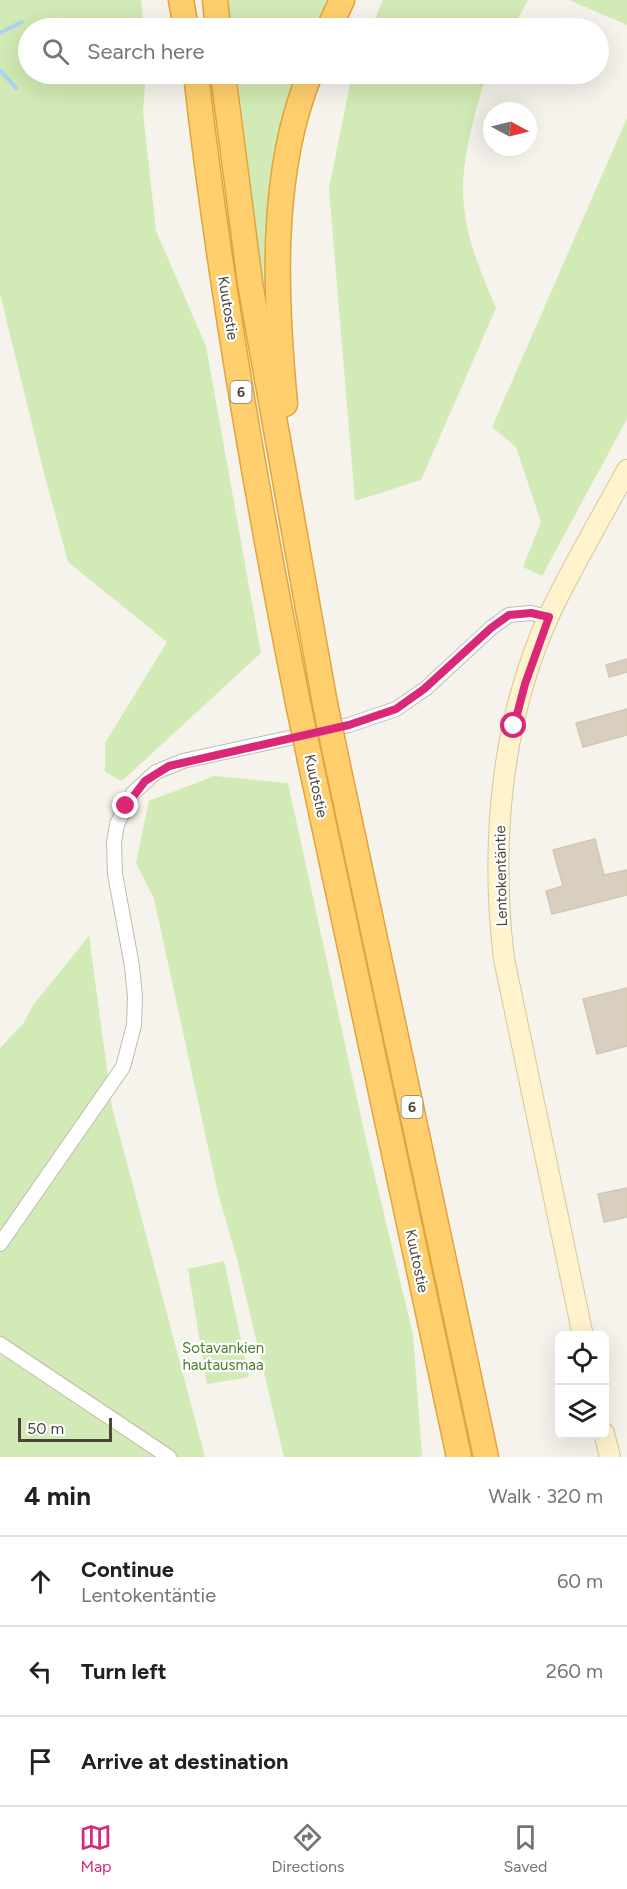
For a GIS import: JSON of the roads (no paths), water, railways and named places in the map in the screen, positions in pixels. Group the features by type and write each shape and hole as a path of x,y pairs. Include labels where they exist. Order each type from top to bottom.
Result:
{"highway":[{"path":"181,0 184,18"},
{"path":"188,0 190,18"},
{"path":"215,0 217,18"},
{"path":"334,18 342,0"},
{"name":"Kuutostie","path":"196,84 226,300 267,549 459,1457"},
{"name":"Kuutostie","path":"224,84 250,283 325,704 486,1457"},
{"path":"307,84 290,146 278,257 282,370 288,431 325,704"}],"street":[{"name":"Lentokentäntie","path":"582,1331 512,1006 498,910 500,819 506,770 525,684 549,617 627,470"},
{"path":"0,1244 123,1067 129,1047 134,1025 133,976 113,858 117,824 133,793 156,772 183,761 349,725 396,709 433,681 491,628 509,615 531,613 549,617"},
{"path":"0,1344 169,1457"},
{"path":"606,1439 610,1457"}],"waterway":[{"path":"0,33 18,24"},
{"path":"0,70 16,88"}],"park label":[{"name":"Sotavankien hautausmaa","path":"223,1356"}]}
